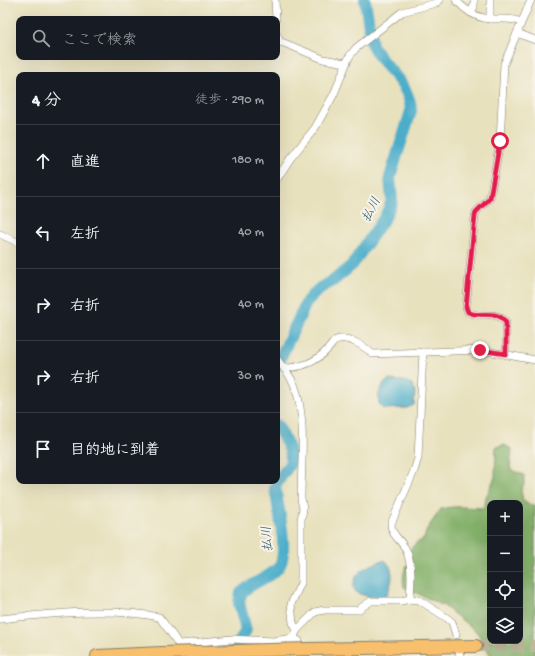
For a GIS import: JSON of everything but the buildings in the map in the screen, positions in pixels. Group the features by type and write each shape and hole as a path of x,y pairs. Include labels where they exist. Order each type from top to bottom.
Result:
{"highway":[{"path":"97,656 162,653 304,652 476,646"}],"street":[{"path":"275,0 276,16"},
{"path":"280,174 290,159 315,128 334,94 346,63 356,48 402,12 440,0"},
{"path":"456,0 470,12 485,19 515,19 522,22"},
{"path":"470,12 474,7 474,0"},
{"path":"490,0 490,19"},
{"path":"506,354 506,323 504,320 493,315 472,314 468,312 466,307 475,216 476,212 490,198 500,141 504,64 531,0"},
{"path":"517,33 535,40"},
{"path":"280,42 323,59 346,63"},
{"path":"0,234 16,242"},
{"path":"284,368 297,368 315,360 325,352 333,342 341,339 363,345 372,354 480,350 535,360"},
{"path":"410,599 411,577 405,547 392,532 391,524 414,471 418,458 423,352"},
{"path":"280,363 294,384 299,399 301,420 301,498 304,509 301,520 301,583 291,604 293,623 298,630"},
{"path":"285,656 298,630 315,612 324,610 358,610 371,601 419,600 452,622 456,635"},
{"path":"0,619 110,612 159,617 174,639 180,644 183,656"},
{"path":"180,644 232,639 273,641 294,638 299,642 304,652"}],"green space":[{"path":"504,445 512,449 510,469 524,475 524,484 521,490 523,500 487,500 487,644 523,644 523,501 528,504 535,505 535,656 491,656 477,632 444,606 404,587 404,572 411,559 410,550 416,543 424,539 427,529 441,509 456,507 484,508 486,497 495,477 496,447"}],"water":[{"path":"388,380 405,381 412,384 415,392 414,405 407,408 383,409 379,402 379,394"},
{"path":"385,560 392,573 390,587 386,596 370,597 357,593 353,587 360,572 369,566"}],"waterway":[{"name":"払川","path":"280,359 307,301 320,288 333,281 352,265 385,217 392,201 390,177 411,111 410,101 396,76 383,62 372,45 365,0"},
{"name":"払川","path":"280,430 290,450 291,461 280,478"},
{"name":"払川","path":"232,656 246,630 239,603 241,593 249,586 269,576 281,563 283,542 275,487 277,484"}],"tunnel":[{"path":"476,646 535,646"}],"route":[{"path":"480,350 506,354 506,323 504,320 493,315 470,314 466,310 470,250 475,216 476,212 490,198 500,141"}]}
